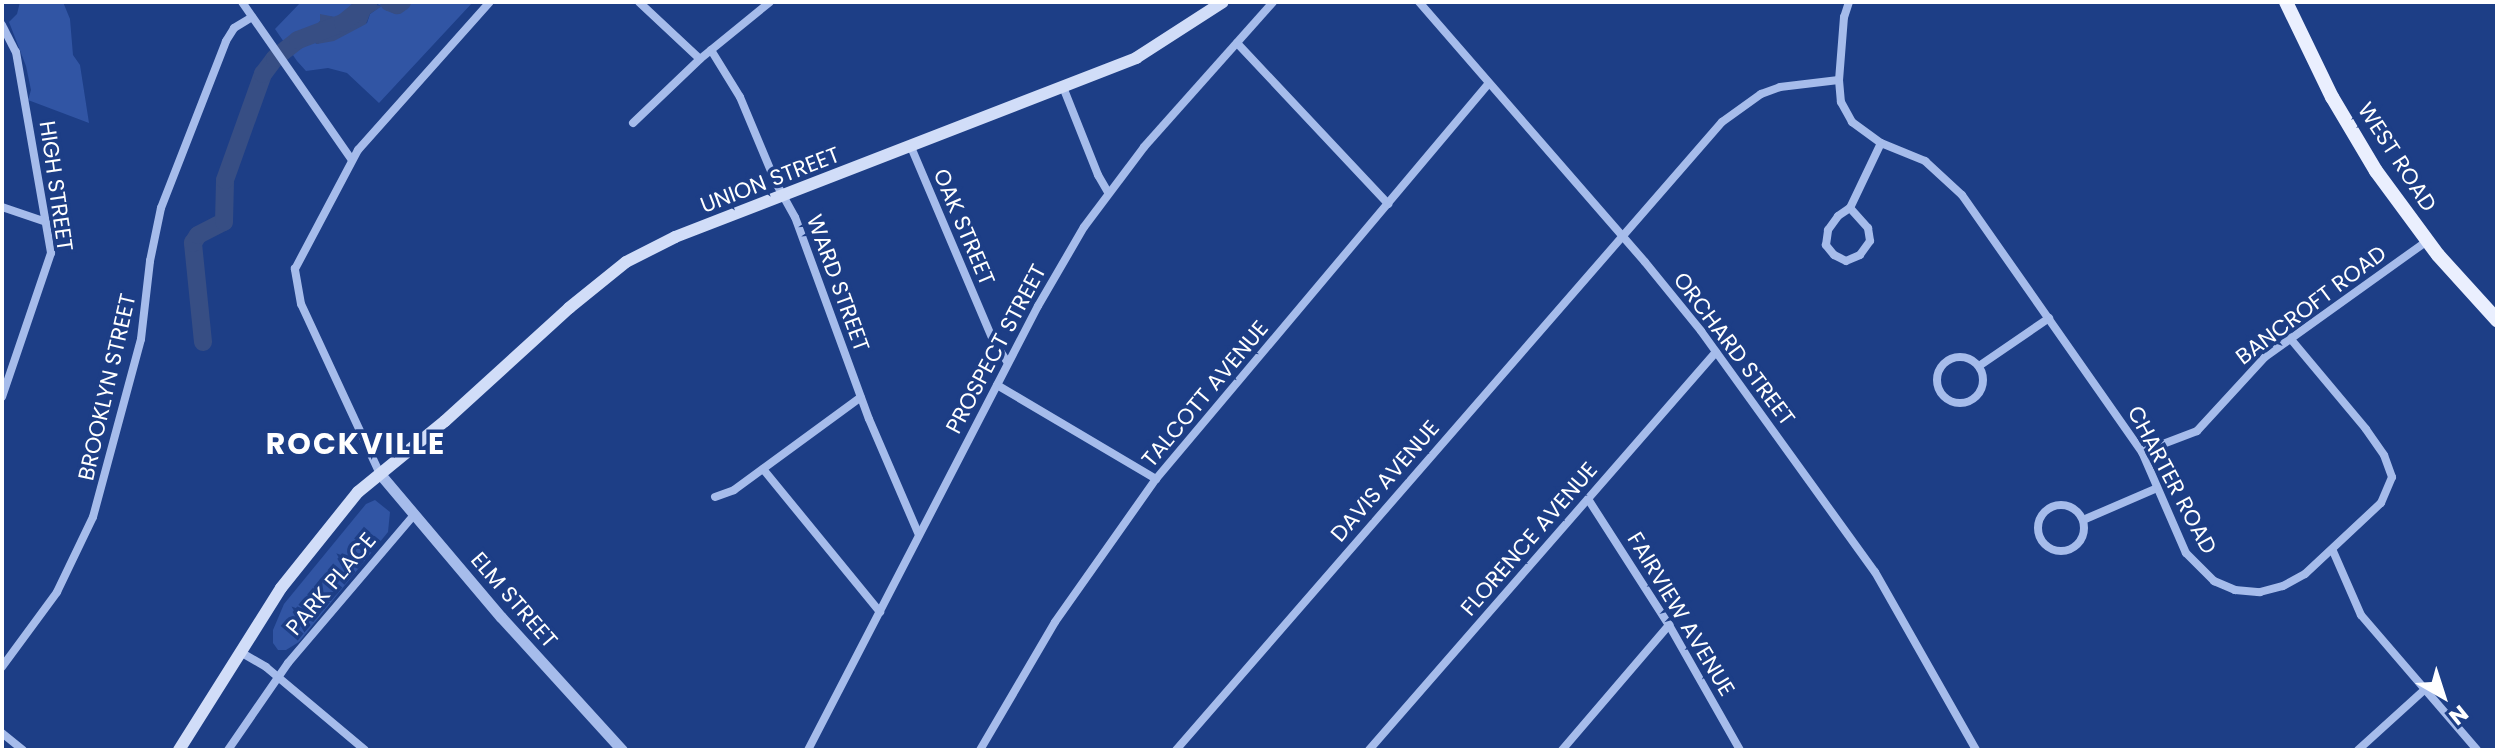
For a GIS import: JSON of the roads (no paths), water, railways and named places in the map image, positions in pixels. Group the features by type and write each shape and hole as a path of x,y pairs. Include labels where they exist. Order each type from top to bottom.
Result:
{"main road":[{"name":"UNION STREET","path":"179,750 301,560 358,492 626,262 675,237 784,197 1153,50 1223,2"},
{"name":"WEST ROAD","path":"2286,2 2355,138 2427,241 2497,320"}],"street":[{"path":"242,2 351,159"},
{"path":"380,474 301,304 295,282 304,248 351,159 490,2"},
{"path":"639,2 700,59"},
{"path":"633,123 700,59 770,2"},
{"name":"PROSPECT STREET","path":"808,750 1054,278 1108,192 1273,2"},
{"name":"ORCHARD STREET","path":"1419,2 1622,235 1716,352 1875,572 1976,750"},
{"name":"CHARTER ROAD","path":"1849,2 1844,17 1839,80 1841,102 1852,122 1881,143 1925,161 1944,175 1962,195 2142,452 2155,489 2196,567 2214,581 2235,590 2260,592 2283,586 2333,551 2381,503 2392,477 2384,455 2366,429 2290,338"},
{"name":"BROOKLYN STREET","path":"2,667 57,592 93,517 141,339 151,252 164,199 229,36 252,17"},
{"name":"HIGH STREET","path":"2,25 16,52 46,222 50,263 2,397"},
{"path":"1237,43 1388,204"},
{"name":"WARD STREET","path":"711,50 740,97 795,217 861,397 919,535"},
{"name":"DAVIS AVENUE","path":"1176,750 1622,235 1739,108 1780,87 1839,80"},
{"name":"TALCOTT AVENUE","path":"980,750 1055,622 1156,479 1489,83"},
{"path":"1063,87 1098,175 1108,192"},
{"path":"1850,208 1868,228 1870,241 1860,255 1846,261 1834,255 1826,245 1828,230 1838,216 1850,208 1881,143"},
{"name":"OAK STREET","path":"911,147 993,340 1008,363"},
{"path":"2,207 46,222"},
{"name":"BANCROFT ROAD","path":"2142,452 2188,435 2208,422 2242,379 2290,338 2427,241"},
{"path":"1979,366 2049,318"},
{"name":"FLORENCE AVENUE","path":"1369,750 1716,352"},
{"path":"1967,358 1979,366 1983,381 1977,395 1963,403 1942,394 1937,380 1947,361 1967,358"},
{"path":"997,385 1156,479"},
{"path":"715,497 731,493 861,397"},
{"path":"763,469 880,612"},
{"name":"ELM STREET","path":"380,474 413,516 622,750"},
{"path":"2083,520 2155,489"},
{"name":"FAIRVIEW AVENUE","path":"1588,499 1669,625 1740,750"},
{"path":"2067,505 2083,520 2083,536 2073,548 2049,549 2039,537 2038,522 2053,506 2067,505"},
{"name":"PARK PLACE","path":"228,750 278,677 413,516"},
{"path":"2333,551 2361,615 2423,691 2477,750"},
{"path":"1562,750 1669,625"},
{"path":"242,653 278,677 365,750"},
{"path":"2358,750 2423,691"},
{"path":"2,733 23,750"}],"waterway":[{"path":"203,342 193,243 198,235 224,222 225,180 263,74 275,58 298,40 343,23 369,2"},
{"path":"389,2 397,5 402,2"}],"district":[{"name":"ROCKVILLE","path":"356,444"}]}
